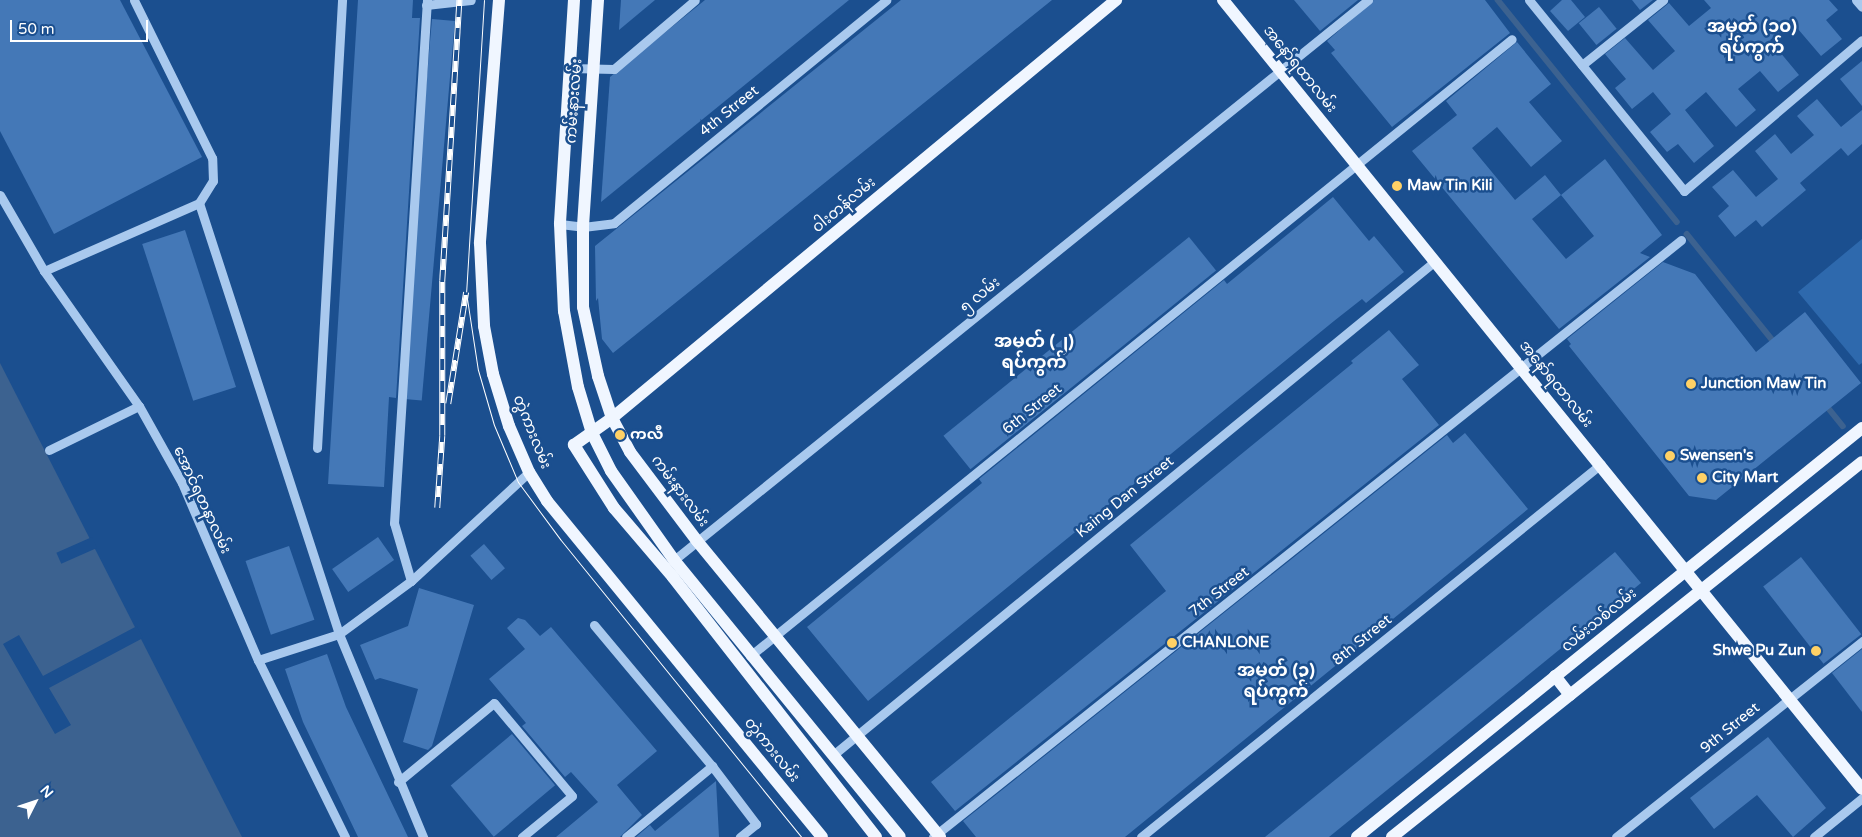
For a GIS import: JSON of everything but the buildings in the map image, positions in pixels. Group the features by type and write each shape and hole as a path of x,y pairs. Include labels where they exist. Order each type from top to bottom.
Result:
{"main road":[{"name":"တွဲကားလမ်း","path":"499,0 480,243 484,326 499,391 529,472 547,501 822,837"},
{"name":"ကမ်းနားလမ်း","path":"574,0 560,224 564,311 578,387 592,433 611,471 674,560 750,656 900,837"},
{"name":"ကမ်းနားလမ်း","path":"598,0 583,227 583,307 598,376 612,418 630,452 697,541 772,637 937,836"},
{"name":"ဝါးတန်လမ်း","path":"876,837 673,577 614,508 574,445 612,418 1116,0"},
{"name":"အနော်ရထာလမ်း","path":"1223,0 1601,464 1862,789"},
{"name":"လမ်းသစ်လမ်း","path":"1357,837 1862,428"},
{"path":"1392,837 1862,462"},
{"path":"1555,676 1570,695"}],"street":[{"path":"44,271 199,203 213,181 212,158 134,0"},
{"path":"317,448 342,0"},
{"path":"411,581 394,523 426,2 471,0"},
{"path":"570,68 593,70 614,68 695,0"},
{"name":"4th Street","path":"560,224 583,227 614,223 886,0"},
{"name":"၅ လမ်း","path":"674,560 1368,0"},
{"path":"1529,0 1684,191 1862,40"},
{"path":"1582,65 1663,0"},
{"path":"1856,0 1862,7"},
{"name":"6th Street","path":"750,656 1512,38"},
{"name":"အောင်ရတနာလမ်း","path":"0,195 44,271 139,406 182,483 258,660 345,837"},
{"path":"199,203 339,634 398,782 423,837"},
{"name":"7th Street","path":"937,836 1682,240"},
{"name":"Kaing Dan Street","path":"833,755 1436,261"},
{"path":"48,450 139,406"},
{"name":"8th Street","path":"1140,837 1601,464"},
{"path":"258,660 339,634 411,581 529,472"},
{"path":"594,625 712,766 756,824 740,837"},
{"name":"9th Street","path":"1616,837 1862,641"},
{"path":"398,782 494,703 572,796 522,837"},
{"path":"626,837 712,766"},
{"path":"1814,837 1862,798"}],"shaded area":[{"path":"1862,239 1862,363 1859,365 1798,292"},
{"path":"0,363 141,639 242,837 0,837"}],"pier":[{"path":"92,537 97,548 61,564 56,553"},
{"path":"137,626 143,638 49,688 71,725 55,734 3,644 19,635 43,676"}],"waterway":[{"path":"1498,0 1677,222"},
{"path":"1687,234 1775,343"},
{"path":"1826,405 1843,426"}],"tram line":[{"path":"484,0 466,292 478,370 494,425 518,482 560,539 801,837"}],"railway":[{"path":"437,508 442,436 442,281 459,0"},
{"path":"448,404 466,292"}],"place":[{"name":"Maw Tin Kili","path":"1397,186"},
{"name":"Junction Maw Tin","path":"1691,384"},
{"name":"ကလီ","path":"620,435"},
{"name":"Swensen's","path":"1670,456"},
{"name":"City Mart","path":"1702,478"},
{"name":"CHANLONE","path":"1172,643"},
{"name":"Shwe Pu Zun","path":"1816,651"}],"district":[{"name":"အမှတ် (၁၀) ရပ်ကွက်","path":"1752,37"},
{"name":"အမှတ် (၂) ရပ်ကွက်","path":"1034,352"},
{"name":"အမှတ် (၃) ရပ်ကွက်","path":"1276,681"}]}
